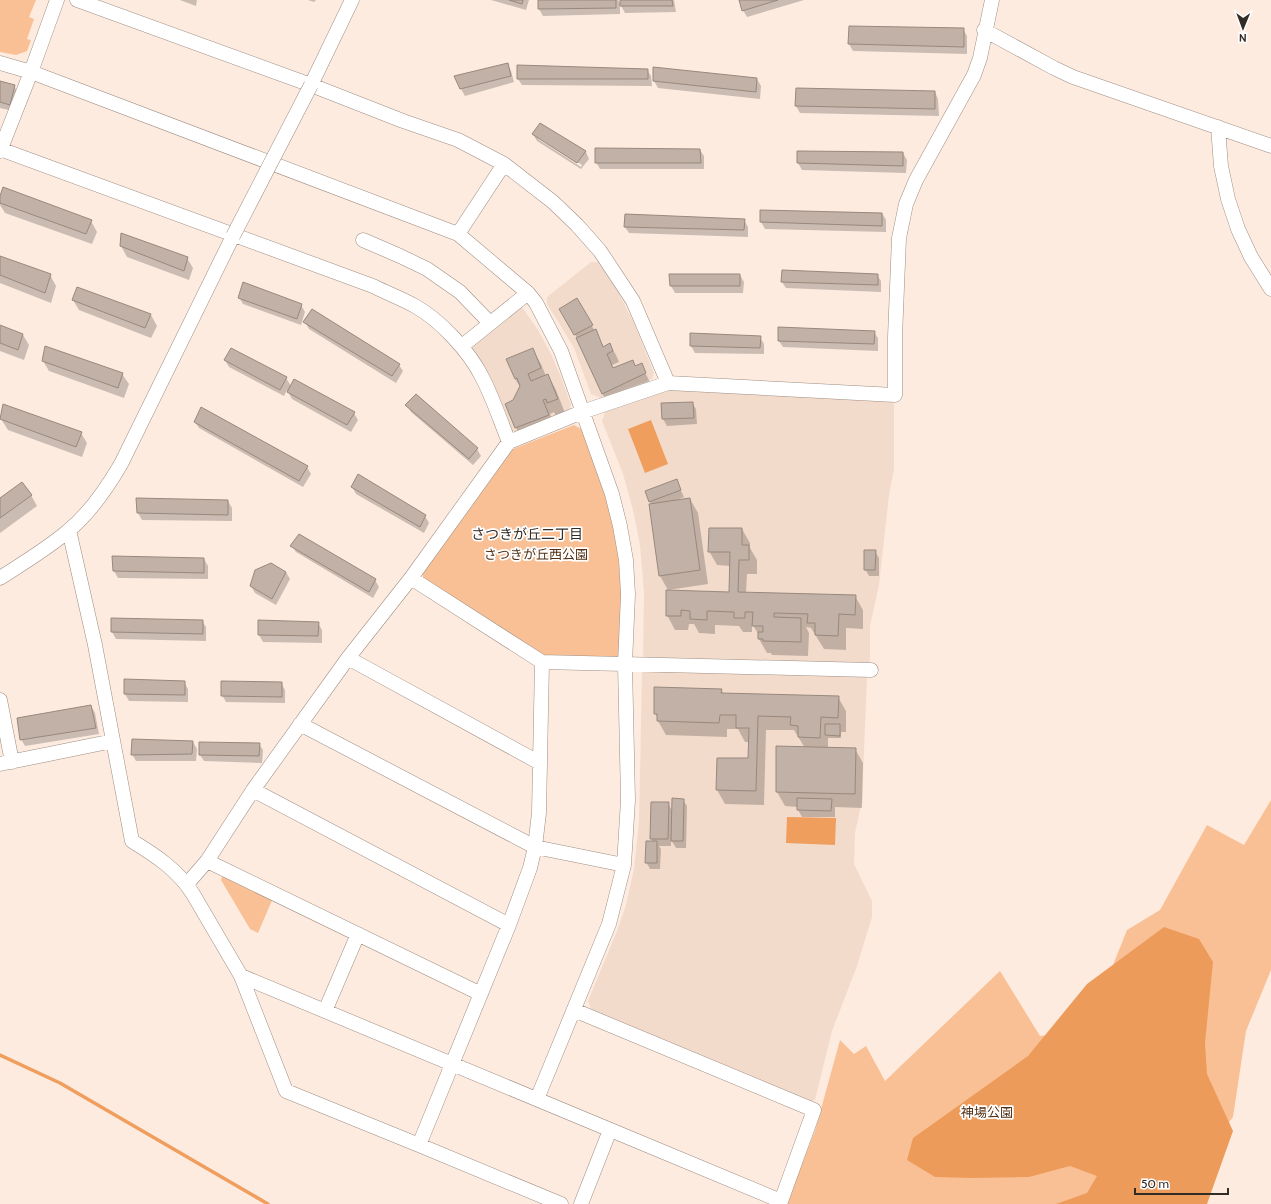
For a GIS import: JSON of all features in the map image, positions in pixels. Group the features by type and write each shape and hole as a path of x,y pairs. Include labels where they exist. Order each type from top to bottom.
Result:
{"street":[{"path":"57,0 31,72 0,150 373,286 396,296 422,311 448,332 462,346 482,376 509,442"},
{"path":"77,0 458,140 504,164 553,202 577,225 600,251 632,301 668,383"},
{"path":"0,578 69,530 91,508 104,492 121,464 233,236 311,85 352,0"},
{"path":"187,884 207,861 253,790 348,658 411,578 509,442 582,412 668,383 896,395 895,321 899,238 906,204 918,176 974,75 980,58 984,30 992,0"},
{"path":"984,30 1073,77 1271,146"},
{"path":"0,63 31,72 458,234 528,294 536,303 561,351 612,494 625,553 628,594 625,664 628,800 624,865 609,924 537,1099"},
{"path":"1218,127 1221,166 1228,199 1251,257 1271,289"},
{"path":"458,234 504,164"},
{"path":"363,240 427,268 460,292 490,324"},
{"path":"462,346 528,294"},
{"path":"69,530 95,645 132,840 161,859 187,884 241,976 286,1091 561,1204"},
{"path":"411,578 542,662 871,670"},
{"path":"348,658 540,763"},
{"path":"419,1145 509,925 525,882 535,847 539,813 542,662"},
{"path":"0,700 6,763 112,741"},
{"path":"300,724 535,847 624,865"},
{"path":"253,790 509,925"},
{"path":"207,861 481,994"},
{"path":"325,1011 358,934"},
{"path":"241,976 780,1202 814,1110 574,1010"},
{"path":"581,1204 610,1130"}],"shaded area":[{"path":"591,262 598,262 617,290 634,323 654,373 652,379 601,398 591,394 574,348 547,304 547,297"},
{"path":"516,307 522,307 538,330 551,354 571,405 568,411 516,432 511,430 472,350 471,342"},
{"path":"664,390 890,398 894,404 894,469 889,495 879,585 870,626 870,661 867,665 648,661 643,657 644,592 640,545 633,510 623,474 602,421 605,412"},
{"path":"651,420 668,464 645,473 628,429"},
{"path":"644,669 865,674 867,678 862,801 855,833 854,864 872,901 872,917 857,966 832,1031 815,1100 808,1102 592,1011 588,1001 617,931 626,905 634,869 639,822 642,673"},
{"path":"787,817 836,818 835,845 786,843"}],"green space":[{"path":"0,0 36,0 29,17 34,19 27,39 31,40 27,51 16,55 0,52"},
{"name":"さつきが丘西公園","path":"574,425 583,430 602,484 612,521 618,554 621,591 621,656 616,659 545,657 423,578 423,571 513,449"},
{"name":"神場公園","path":"1271,800 1271,970 1246,1031 1233,1117 1194,1168 1154,1204 786,1204 815,1131 840,1040 854,1054 866,1046 885,1081 1000,971 1040,1036 1087,1030 1127,930 1160,910 1207,825 1244,845"},
{"path":"223,874 273,898 258,933 250,929 221,880"},
{"path":"1164,927 1199,939 1213,962 1205,1043 1207,1074 1233,1131 1207,1204 1056,1204 1087,1193 1097,1176 1070,1166 1029,1177 935,1177 907,1160 913,1138 1028,1056 1087,984"}],"building":[{"path":"509,0 523,0 522,4"},
{"path":"538,0 616,0 616,8 538,9"},
{"path":"620,0 672,0 673,6 620,6"},
{"path":"739,0 778,0 742,11"},
{"path":"849,26 964,28 964,47 848,44"},
{"path":"508,63 511,76 460,89 454,76"},
{"path":"517,65 648,69 648,79 517,79"},
{"path":"653,67 757,78 756,92 653,81"},
{"path":"0,81 15,85 10,105 0,102"},
{"path":"796,88 935,91 935,109 795,106"},
{"path":"540,123 586,151 577,163 532,134"},
{"path":"595,148 700,149 701,163 595,163"},
{"path":"797,151 903,152 903,166 797,163"},
{"path":"3,187 92,220 86,234 0,203 0,196"},
{"path":"760,210 882,213 882,226 760,222"},
{"path":"625,214 745,219 744,230 624,227"},
{"path":"121,233 188,257 184,271 120,246"},
{"path":"0,256 51,274 45,293 0,275"},
{"path":"782,270 878,274 878,285 781,282"},
{"path":"669,274 740,274 740,286 670,286"},
{"path":"243,282 302,304 297,319 238,298"},
{"path":"77,287 151,314 145,328 72,300"},
{"path":"577,298 593,325 574,335 559,309"},
{"path":"312,309 400,364 392,376 303,322"},
{"path":"0,325 23,334 18,350 0,343"},
{"path":"778,327 875,331 874,344 778,341"},
{"path":"596,329 603,347 610,343 613,351 607,354 613,368 633,360 635,366 642,363 646,373 602,394 576,338"},
{"path":"690,333 761,336 760,348 690,346"},
{"path":"45,346 123,373 118,388 42,361"},
{"path":"231,348 287,377 280,390 224,360"},
{"path":"533,348 541,368 528,374 531,381 548,374 558,399 547,403 546,399 543,400 549,415 515,428 505,404 513,400 520,386 517,378 515,379 506,359"},
{"path":"294,379 355,412 347,425 287,392"},
{"path":"416,394 478,448 469,459 405,405"},
{"path":"693,402 694,418 662,419 661,403"},
{"path":"3,404 82,432 76,447 0,419"},
{"path":"201,407 308,466 299,481 194,422"},
{"path":"358,474 426,515 420,527 351,487"},
{"path":"677,479 681,490 649,502 645,491"},
{"path":"22,482 32,495 0,518 0,498"},
{"path":"136,498 228,500 228,515 137,513"},
{"path":"690,498 700,570 659,576 649,504"},
{"path":"709,528 742,528 742,545 749,545 749,560 739,560 738,592 856,595 855,615 839,614 838,636 815,635 815,623 807,623 808,614 774,613 774,617 801,618 801,642 763,641 763,639 758,639 758,632 763,632 763,626 752,626 753,612 745,612 745,618 734,618 734,612 707,611 707,620 690,619 690,611 681,610 681,616 666,616 666,590 729,592 730,552 708,552"},
{"path":"299,534 376,579 369,592 290,546"},
{"path":"864,550 876,550 875,570 864,570"},
{"path":"112,556 204,558 204,573 113,571"},
{"path":"271,563 286,572 272,599 250,586 255,570"},
{"path":"111,618 203,620 203,634 111,632"},
{"path":"258,620 319,622 318,636 258,635"},
{"path":"124,679 185,681 185,695 124,694"},
{"path":"221,681 282,682 282,697 221,696"},
{"path":"654,687 722,689 721,693 839,696 838,718 821,717 820,738 798,737 798,726 790,725 791,717 758,716 756,791 716,790 717,758 748,758 749,728 736,728 736,715 720,715 719,723 657,721 657,714 654,714"},
{"path":"91,705 96,728 20,740 17,718"},
{"path":"825,724 840,724 840,736 825,735"},
{"path":"132,739 193,741 192,754 131,755"},
{"path":"199,742 260,743 259,756 199,755"},
{"path":"776,746 856,748 855,794 776,792"},
{"path":"672,798 684,799 683,841 671,841"},
{"path":"797,798 832,799 831,811 797,810"},
{"path":"651,802 669,802 668,839 650,839"},
{"path":"646,841 657,841 657,863 645,863"}],"waterway":[{"path":"0,1055 60,1083 268,1204"}],"district":[{"name":"さつきが丘二丁目","path":"527,534"}]}
